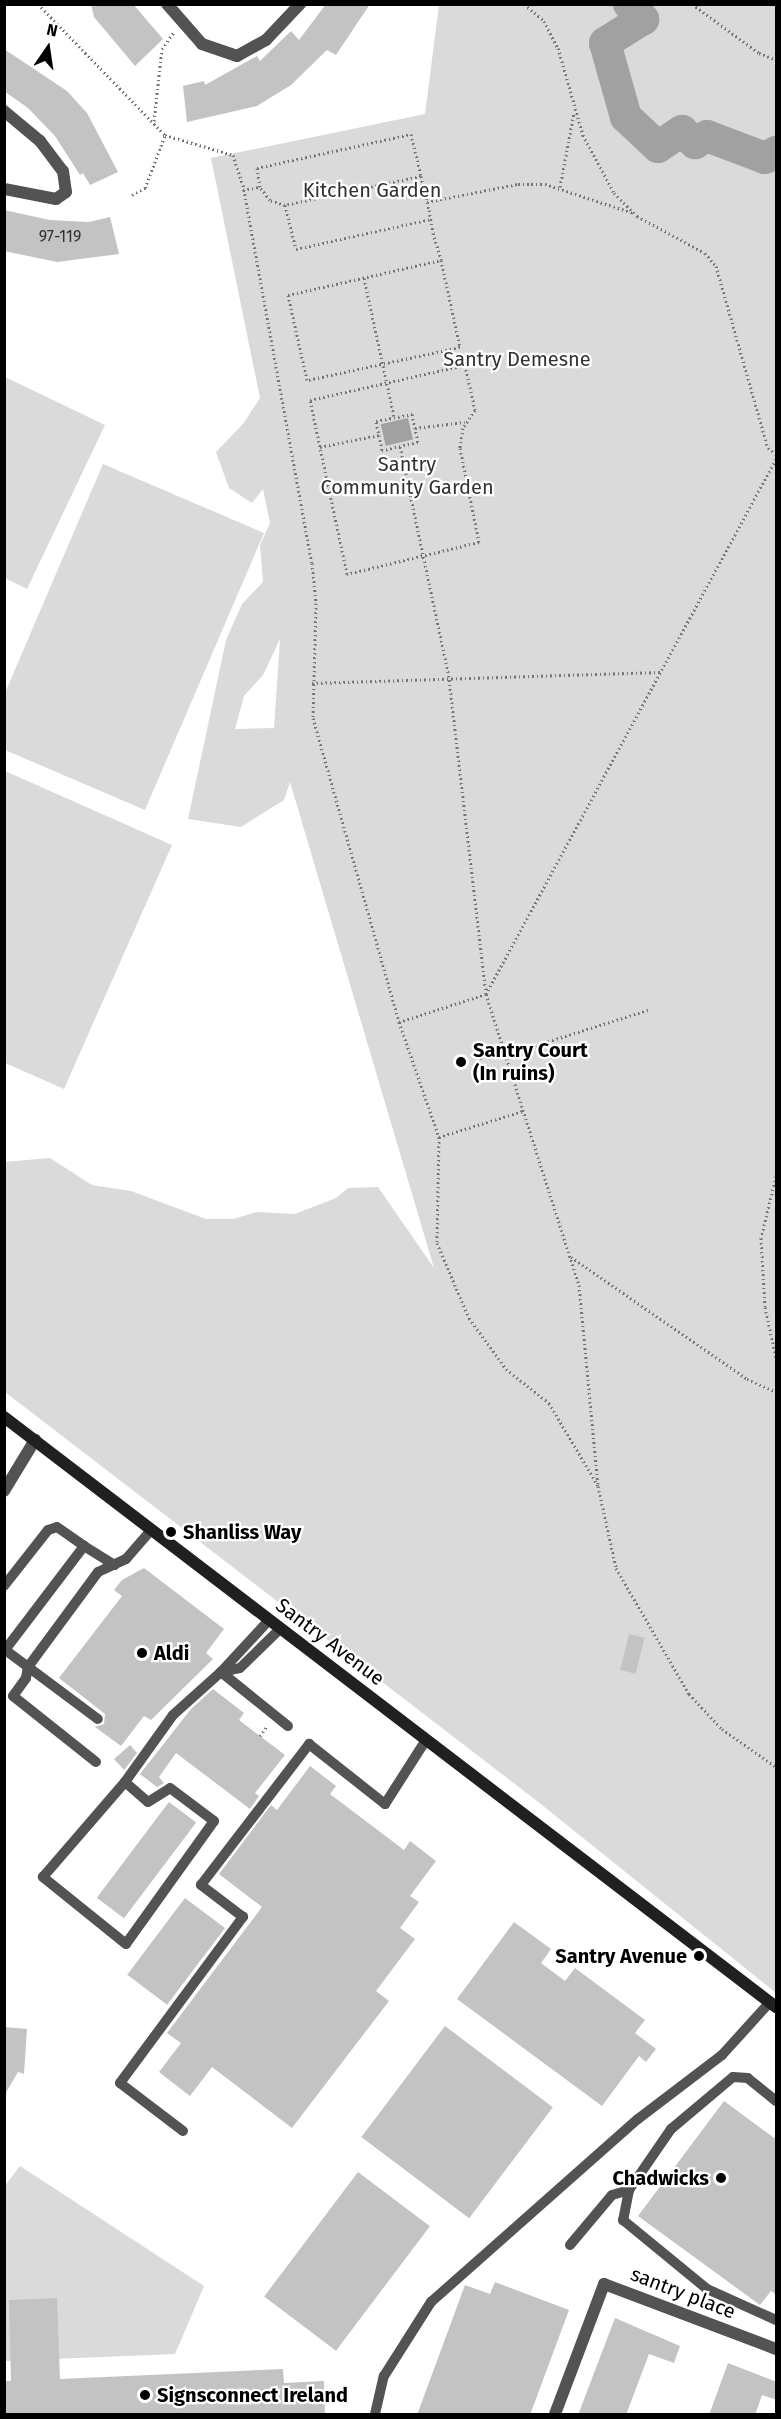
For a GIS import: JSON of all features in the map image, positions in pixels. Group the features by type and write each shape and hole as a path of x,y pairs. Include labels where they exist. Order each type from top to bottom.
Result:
{"main road":[{"name":"Santry Avenue","path":"4,1417 773,2004"}],"street":[{"path":"167,4 182,24 202,44 237,56 266,40 300,4"},
{"path":"4,111 40,141 58,164 63,171 66,192 56,199 4,189"},
{"path":"4,1491 35,1440"},
{"name":"santry place","path":"555,2415 604,2284 777,2349"}],"lane":[{"path":"4,1587 48,1530 57,1527 115,1565"},
{"path":"96,1762 9,1693 26,1678 28,1667 98,1572 115,1565 151,1530"},
{"path":"84,1546 5,1649 98,1719"},
{"path":"125,1782 148,1802 170,1788 213,1821 126,1944 43,1877 125,1782 173,1714 221,1672 269,1620"},
{"path":"221,1672 240,1668 280,1629"},
{"path":"221,1672 288,1726"},
{"path":"183,2131 120,2083 243,1917 201,1885 309,1744 385,1804 426,1740"},
{"path":"375,2415 384,2376 431,2302 638,2119 722,2055 773,2004"},
{"path":"777,2101 748,2078 733,2078 671,2129 629,2190 623,2220 707,2289 777,2320"},
{"path":"570,2246 612,2195 629,2190"}],"path":[{"path":"38,4 79,44 131,103 154,121 165,135 233,155 243,190 312,563 316,603 312,683 313,718 399,1022 439,1137 437,1243 469,1318 506,1369 549,1402 598,1486"},
{"path":"524,4 544,21 558,48 574,112 597,168 614,193 637,216"},
{"path":"692,4 759,53 777,60"},
{"path":"154,121 162,49 182,24"},
{"path":"560,187 574,112"},
{"path":"421,176 285,205 270,200 260,187 257,168 411,134 421,176 441,261 460,347 306,380 288,295 441,261"},
{"path":"132,195 145,188 165,135"},
{"path":"427,202 518,184 560,187 637,216 705,253 716,266 768,448 777,454"},
{"path":"243,190 260,187"},
{"path":"285,205 296,249 431,219"},
{"path":"364,278 394,417"},
{"path":"465,365 475,410 465,422 460,448 479,542 347,574 310,400 387,383 465,365"},
{"path":"412,414 418,442 382,450 376,421 394,417 412,414"},
{"path":"415,428 465,422"},
{"path":"320,447 379,435"},
{"path":"400,446 449,677 486,994 571,1257 581,1295 598,1486 616,1568 683,1686 722,1729 777,1767"},
{"path":"399,1022 486,994 777,459"},
{"path":"312,683 661,672"},
{"path":"480,1058 648,1010"},
{"path":"439,1137 524,1110"},
{"path":"777,1176 761,1238 765,1307 777,1358"},
{"path":"571,1257 747,1379 777,1392"}],"green space":[{"name":"Santry Demesne","path":"439,5 776,5 776,1993 537,1801 5,1392 4,1162 50,1158 92,1185 131,1191 206,1219 233,1219 257,1212 295,1214 336,1198 348,1188 378,1187 434,1268 290,782 284,800 241,827 188,819 226,640 242,604 263,582 260,545 270,523 263,489 252,503 229,488 216,452 243,424 260,398 211,158 425,114","holes":["280,639 274,728 235,729 244,696 263,675"]},
{"path":"5,377 105,425 27,589 5,578"},
{"path":"103,464 264,533 145,810 5,750 5,693"},
{"path":"5,771 172,845 64,1089 5,1063"},
{"path":"20,2166 204,2286 175,2354 5,2361 4,2187"}],"shaded area":[{"path":"408,418 413,439 386,446 381,424"}],"building":[{"path":"91,4 133,4 163,39 135,66 94,17"},
{"path":"326,4 370,4 336,55 327,50 291,85 257,106 187,122 183,86 204,81 205,85 257,56 260,61 291,31 299,40"},
{"path":"4,49 67,91 87,113 118,172 90,185 83,173 80,175 55,136 28,108 4,91"},
{"path":"4,210 50,220 89,222 110,217 119,254 57,262 4,251"},
{"name":"Aldi","path":"144,1568 224,1629 206,1653 213,1659 151,1720 144,1716 121,1746 95,1727 104,1724 105,1714 59,1678 122,1596 114,1590 122,1580"},
{"path":"629,1634 645,1638 636,1674 620,1670"},
{"path":"213,1689 244,1713 239,1720 285,1755 255,1793 259,1796 250,1809 176,1753 159,1777 164,1783 157,1787 140,1774 191,1709"},
{"path":"130,1745 137,1753 124,1770 114,1759"},
{"path":"310,1766 336,1786 330,1794 404,1850 410,1841 436,1861 410,1896 419,1902 400,1928 415,1939 376,1991 389,2001 292,2128 212,2067 190,2096 159,2072 181,2043 167,2033 262,1907 219,1874 271,1805 277,1810"},
{"path":"169,1802 196,1822 124,1918 97,1898"},
{"path":"185,1898 225,1928 167,2005 127,1975"},
{"path":"514,1922 551,1949 541,1963 565,1981 575,1968 645,2020 635,2033 656,2049 646,2062 639,2056 602,2106 457,1999"},
{"path":"445,2026 553,2107 469,2218 361,2137"},
{"path":"4,2027 27,2029 24,2074 18,2072 4,2096"},
{"name":"Chadwicks","path":"724,2101 777,2140 777,2295 771,2291 760,2305 638,2216"},
{"path":"358,2172 430,2226 336,2351 264,2297"},
{"path":"495,2282 569,2310 530,2415 417,2415 465,2285 490,2294"},
{"path":"57,2298 60,2379 283,2369 284,2383 324,2381 325,2415 4,2415 4,2381 11,2381 9,2300"},
{"path":"615,2318 680,2346 674,2363 649,2354 626,2415 578,2415"},
{"path":"728,2363 777,2382 777,2400 762,2395 755,2415 709,2415"}],"waterway":[{"path":"629,4 643,19 605,43 626,117 658,147 682,131 695,143 707,136 765,158 776,152"}],"place":[{"name":"Santry Court (In ruins)","path":"461,1062"},
{"name":"Shanliss Way","path":"171,1532"},
{"name":"Aldi","path":"142,1653"},
{"name":"Santry Avenue","path":"699,1956"},
{"name":"Chadwicks","path":"721,2178"},
{"name":"Signsconnect Ireland","path":"145,2395"}],"park label":[{"name":"Kitchen Garden","path":"372,190"},
{"name":"Santry Community Garden","path":"407,476"}]}
